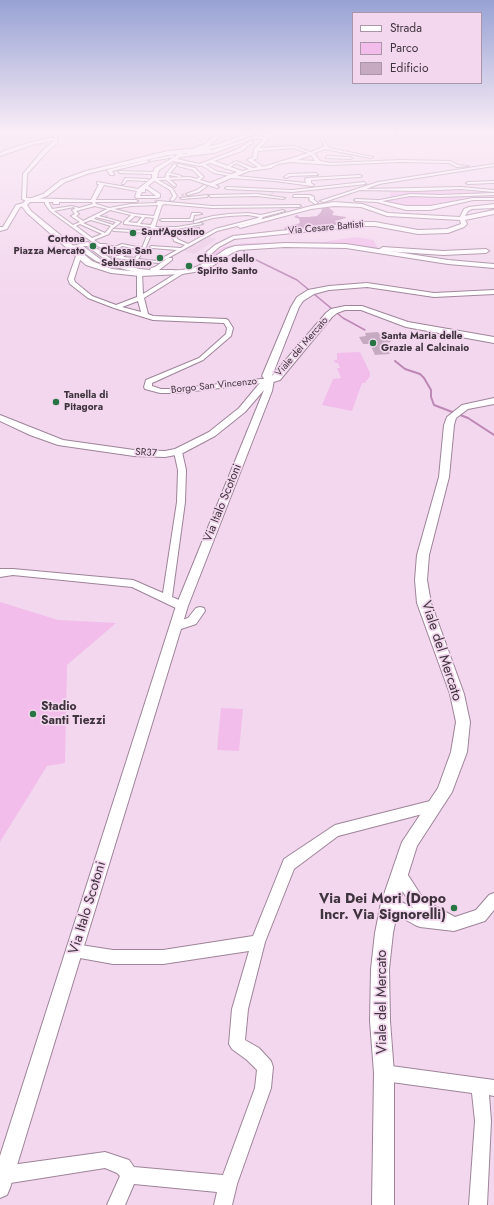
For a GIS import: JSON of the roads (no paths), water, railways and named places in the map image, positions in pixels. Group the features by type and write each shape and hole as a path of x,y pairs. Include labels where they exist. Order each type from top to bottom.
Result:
{"main road":[{"path":"54,187 45,195 26,203 29,212 79,254 100,269 178,272 198,269 211,263 229,250 247,246 333,245 459,264 494,266"},
{"name":"Viale del Mercato","path":"494,292 457,295 434,294 367,285 329,288 311,292 300,299 295,307 267,376 270,380 277,378 328,315 334,311 345,308 362,308 406,324 494,340"},
{"name":"Viale del Mercato","path":"384,1205 384,1073 380,1021 380,969 384,933 390,903 410,842 444,792 459,752 463,722 457,694 424,603 421,580 423,555 444,477 449,425 452,417 466,407 494,401"}],"street":[{"path":"25,187 24,199 26,203"},
{"path":"94,203 99,187"},
{"path":"131,187 142,190 148,187"},
{"path":"145,187 137,197 178,204 255,207 295,207 331,204 354,205 387,214 463,219 479,214 494,212"},
{"path":"145,316 135,271 135,260 144,247 158,219 158,195 148,187"},
{"path":"169,187 179,197"},
{"path":"188,194 205,187"},
{"path":"217,187 223,189 298,189 303,187"},
{"path":"284,187 298,189"},
{"path":"71,247 79,246 106,264 135,271 142,268 156,269 209,236 223,230 314,206 366,187"},
{"path":"420,190 426,187"},
{"path":"333,201 361,190 461,188 494,191"},
{"path":"211,196 223,189"},
{"path":"74,227 111,208 179,197 257,195 284,198"},
{"path":"377,201 410,195 494,196"},
{"path":"294,196 308,196 313,198 310,199 316,214"},
{"name":"Via Cesare Battisti","path":"314,206 344,200 377,201 406,208 430,208 470,199 494,196"},
{"path":"178,204 179,197"},
{"path":"46,200 47,204 58,215 115,257 160,262 182,248 216,230 260,219 268,206 270,197"},
{"path":"0,228 5,228 18,206 26,203 46,200 58,202 94,203 157,201"},
{"path":"58,202 64,208"},
{"path":"69,212 94,203 134,215 158,219 191,220 192,214 200,214"},
{"path":"194,205 194,212"},
{"path":"310,215 307,212 314,206"},
{"name":"Via Cesare Battisti","path":"211,263 205,259 205,256 217,246 233,238 362,224 375,224 418,232 437,232 462,226 464,224 462,216 466,210 471,208 494,206"},
{"path":"253,214 255,207"},
{"path":"195,222 229,215 253,214 261,216 295,207"},
{"path":"52,210 64,208 75,209"},
{"path":"75,209 77,214 73,216 81,223 104,234"},
{"path":"106,217 121,211"},
{"path":"58,215 64,214"},
{"path":"115,227 125,223 134,215"},
{"path":"92,240 108,233 119,222 106,217 95,216"},
{"path":"138,224 144,216"},
{"path":"91,219 122,230 152,230 177,228 212,221 206,219"},
{"path":"125,223 138,224 152,230 174,234 198,229"},
{"path":"95,231 106,224"},
{"path":"218,224 224,227"},
{"path":"174,234 175,240 188,245"},
{"path":"97,245 105,245 127,252 119,258"},
{"path":"116,248 122,245 144,247"},
{"path":"152,247 182,248"},
{"path":"380,251 384,249 444,253 486,251"},
{"name":"Borgo San Vincenzo","path":"79,254 71,279 72,283 90,297 145,316 163,319 226,321 230,328 229,335 201,359 149,382 149,389 176,391 270,380"},
{"path":"116,307 141,298 178,272"},
{"name":"SR37","path":"0,418 38,435 61,443 154,455 178,452 200,442 229,422 251,401 262,386 270,380"},
{"name":"Via Italo Scotoni","path":"1,1179 182,606 268,391 270,380"},
{"path":"167,599 181,502 182,470 178,452"},
{"path":"0,573 13,572 133,584 182,606"},
{"path":"175,627 192,621 200,611"},
{"path":"223,1205 228,1184 263,1088 265,1067 253,1054 236,1044 240,1009 258,942 289,864 335,831 434,806"},
{"path":"400,874 419,905 454,924"},
{"path":"390,903 420,920 454,924 480,916 494,900"},
{"path":"74,951 113,957 163,958 258,942"},
{"path":"384,1073 486,1087 481,1096 483,1121 478,1205"},
{"path":"1,1179 105,1160 123,1166 130,1175 228,1184"},
{"path":"116,1205 130,1175"}],"waterway":[{"path":"243,249 246,255 297,280 343,318 365,330"},
{"path":"395,361 405,369 420,374 424,378 431,390 431,397 434,405 468,418 494,435"}],"tunnel":[{"path":"270,197 273,190"},
{"path":"181,195 188,194"},
{"path":"154,201 158,202"}],"place":[{"name":"Sant'Agostino","path":"133,233"},
{"name":"Cortona Piazza Mercato","path":"93,246"},
{"name":"Chiesa San Sebastiano","path":"160,258"},
{"name":"Chiesa dello Spirito Santo","path":"189,266"},
{"name":"Santa Maria delle Grazie al Calcinaio","path":"373,343"},
{"name":"Tanella di Pitagora","path":"56,402"},
{"name":"Stadio Santi Tiezzi","path":"33,714"},
{"name":"Via Dei Mori (Dopo Incr. Via Signorelli)","path":"454,908"}]}
